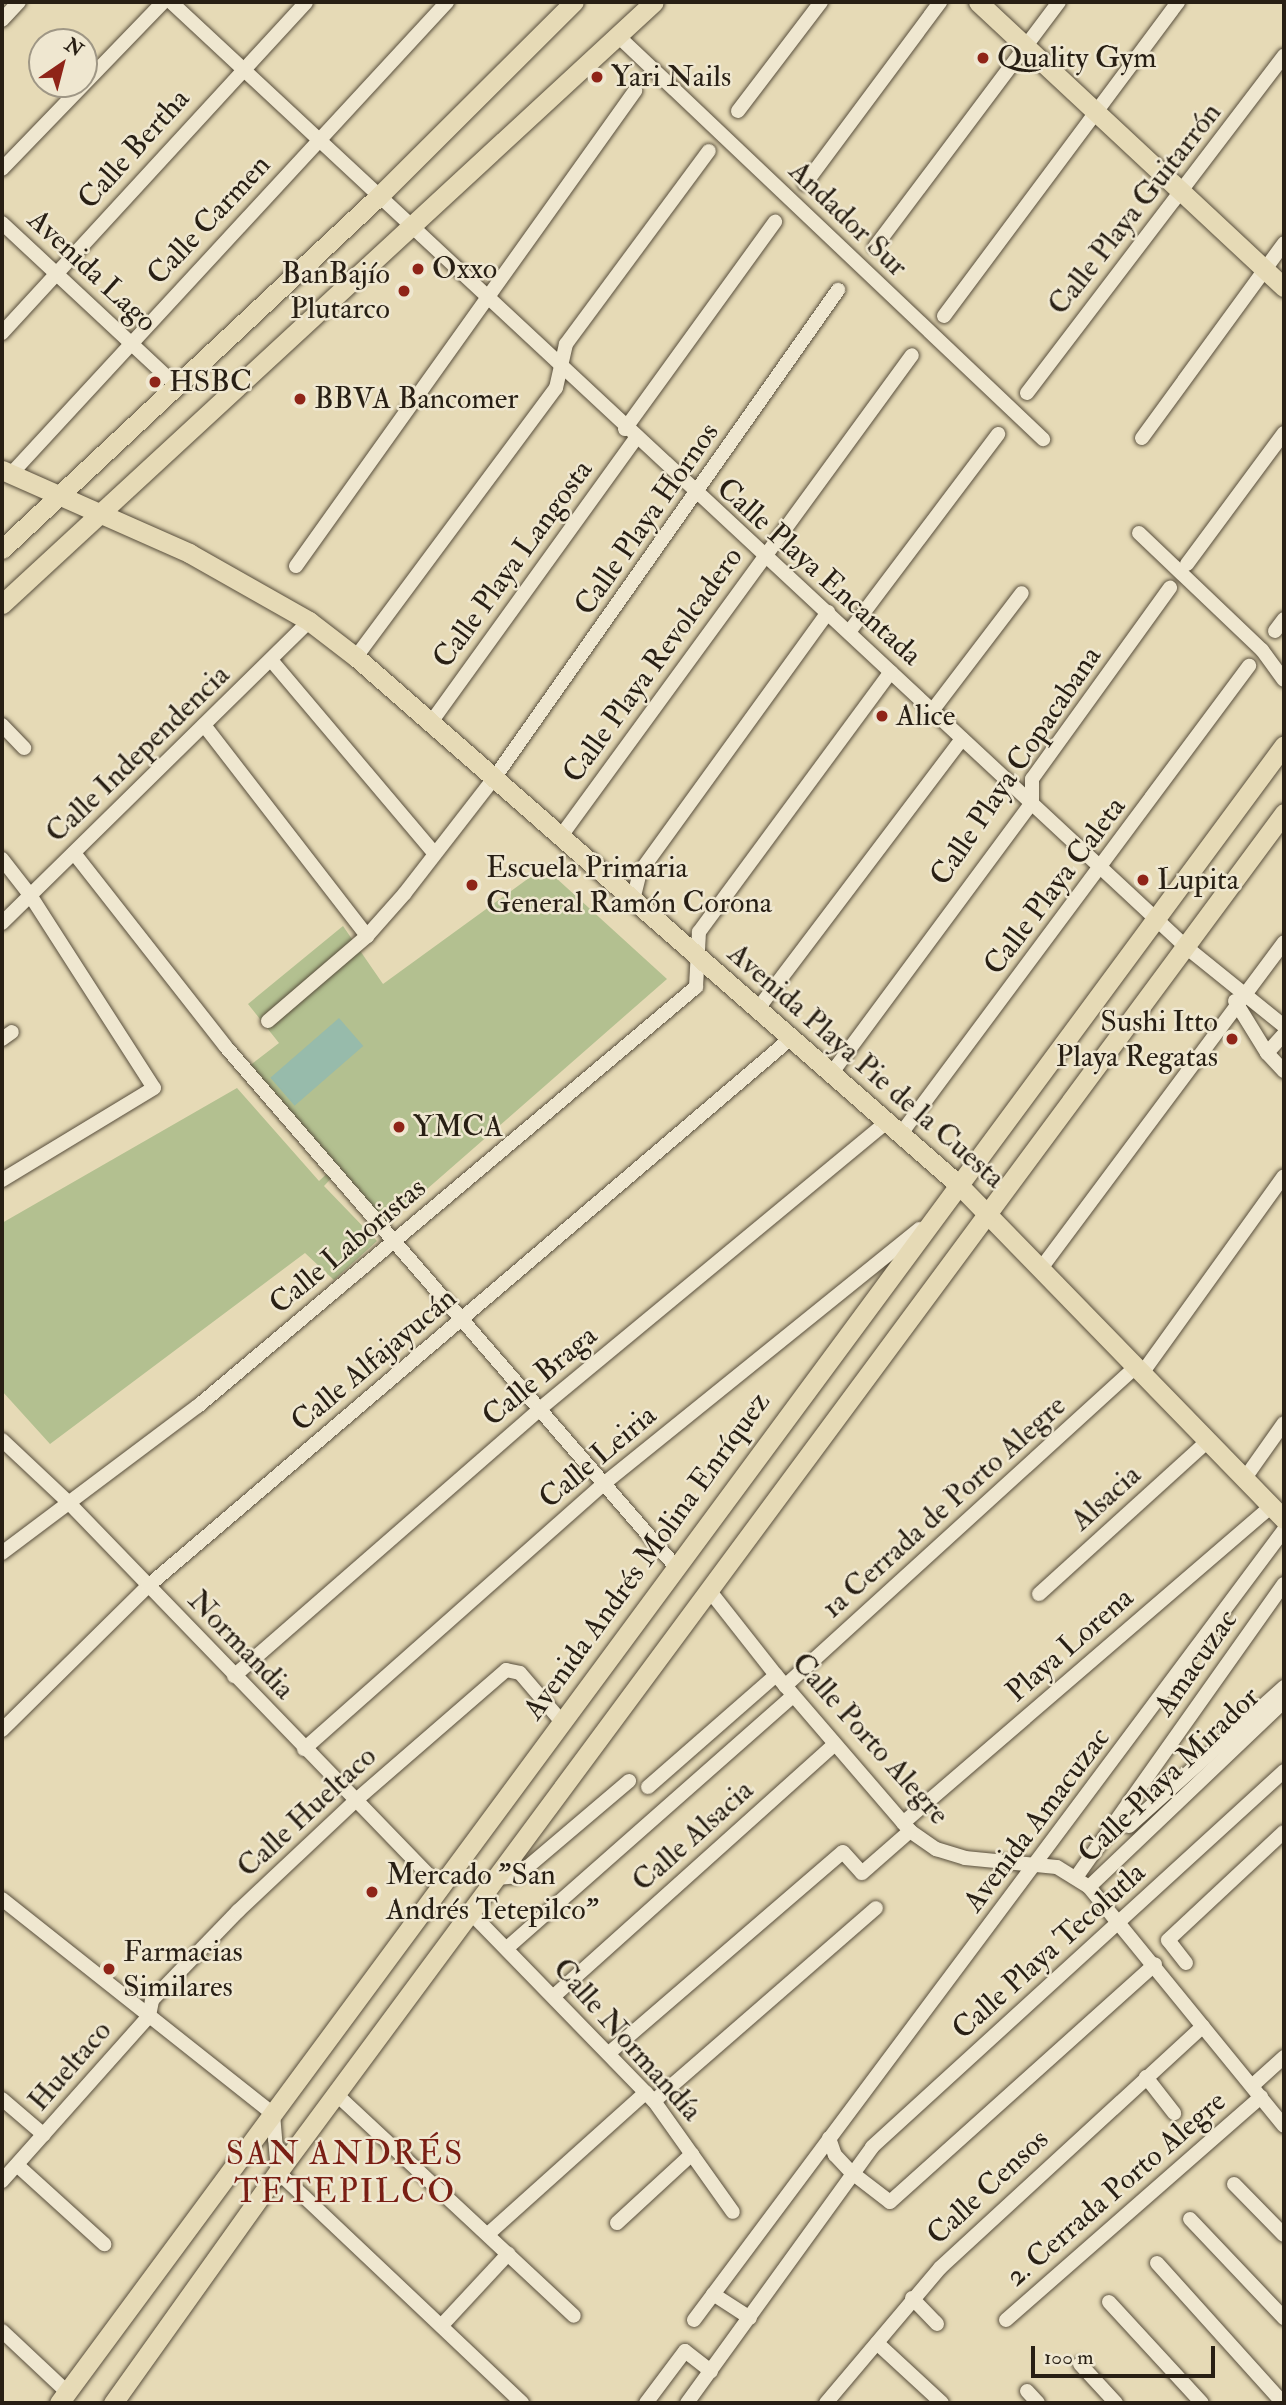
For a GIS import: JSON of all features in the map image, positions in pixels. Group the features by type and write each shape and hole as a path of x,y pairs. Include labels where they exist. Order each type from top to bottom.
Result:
{"main road":[{"path":"2,549 379,196 574,2"},
{"path":"2,604 654,2"},
{"path":"978,2 1284,287"},
{"name":"Avenida Playa Pie de la Cuesta","path":"6,472 189,553 309,621 356,657 959,1185 1042,1267 1278,1512"},
{"name":"Avenida Andrés Molina Enríquez","path":"63,2397 1284,745"},
{"path":"121,2401 278,2172 1284,813"}],"street":[{"path":"2,20 19,2"},
{"path":"2,169 163,2"},
{"name":"Calle Playa Encantada","path":"171,2 696,495 828,612 1186,947 1227,984 1247,992 1284,1026"},
{"name":"Calle Bertha","path":"2,333 306,2"},
{"name":"Calle Carmen","path":"6,472 131,344 447,2"},
{"path":"738,111 821,2"},
{"path":"805,184 940,2"},
{"path":"875,247 1059,2"},
{"path":"944,316 1178,2"},
{"name":"Andador Sur","path":"618,36 1042,439"},
{"name":"Calle Playa Guitarrón","path":"1027,393 1284,56"},
{"path":"296,566 635,91"},
{"path":"356,657 556,388 566,344 709,151"},
{"name":"Calle Playa Langosta","path":"432,721 775,222"},
{"name":"Avenida Lago","path":"2,223 177,386"},
{"path":"1142,438 1284,243"},
{"name":"Calle Playa Hornos","path":"268,1021 367,936 495,777 838,290"},
{"name":"Calle Playa Revolcadero","path":"561,836 912,355"},
{"path":"1187,564 1284,433"},
{"path":"849,632 998,434"},
{"path":"1139,533 1262,650 1284,680"},
{"name":"Calle Playa Copacabana","path":"831,1074 1032,802 1032,779 1170,588"},
{"path":"932,711 1022,593"},
{"path":"634,900 640,872 828,612"},
{"path":"1275,631 1284,619"},
{"name":"Calle Independencia","path":"2,923 309,621"},
{"path":"271,660 434,853"},
{"name":"Calle Playa Caleta","path":"893,1129 1103,867 1249,666"},
{"name":"Calle Laboristas","path":"2,1553 198,1406 696,987 699,932 891,672"},
{"path":"2,725 24,748"},
{"path":"204,725 367,936"},
{"path":"757,1010 962,739"},
{"path":"74,853 226,1047 461,1320 606,1482 676,1567"},
{"path":"2,859 30,895 154,1088 2,1180"},
{"path":"1042,1267 1284,942"},
{"name":"Calle Playa Encantada","path":"1227,984 1237,1006 1267,1053 1284,1071"},
{"path":"1267,1053 1284,1034"},
{"name":"Calle Alfajayucán","path":"2,1730 148,1586 790,1039"},
{"name":"Calle Braga","path":"234,1676 541,1408 893,1129"},
{"name":"1a Cerrada de Porto Alegre","path":"785,1686 1140,1369 1284,1176"},
{"name":"Calle Leiria","path":"304,1749 606,1482 935,1217"},
{"path":"1245,1478 1284,1423"},
{"name":"Normandia","path":"2,1440 69,1503 441,1888"},
{"name":"Alsacia","path":"1039,1594 1209,1440"},
{"name":"Playa Lorena","path":"609,2053 843,1852 862,1873 906,1827 1278,1512"},
{"name":"Avenida Amacuzac","path":"694,2320 1038,1864 1284,1530"},
{"name":"Amacuzac","path":"1077,1876 1284,1584"},
{"name":"Calle Porto Alegre","path":"709,1590 785,1686 906,1827 936,1849 965,1858 1038,1864 1077,1876 1089,1887 1155,1964 1284,2126"},
{"name":"Calle Hueltaco","path":"149,2016 152,2000 355,1801 506,1670 520,1673 562,1722"},
{"path":"648,1787 785,1686"},
{"path":"507,1948 785,1686"},
{"path":"1129,1826 1284,1687"},
{"name":"Calle Playa Mirador","path":"1089,1887 1284,1701"},
{"name":"Calle Alsacia","path":"554,1996 835,1744"},
{"name":"Calle Playa Tecolutla","path":"851,2172 872,2147 1121,1923 1284,1771"},
{"path":"496,1878 517,1876 629,1781"},
{"path":"1186,1963 1168,1940 1284,1832"},
{"path":"2,1899 273,2114 278,2172 443,2324 522,2403"},
{"path":"488,2234 876,1908"},
{"name":"Calle Normandía","path":"471,1913 650,2096 733,2212"},
{"path":"829,2138 835,2155 851,2172 882,2200 890,2202 1155,1964"},
{"name":"Hueltaco","path":"2,2181 149,2016"},
{"name":"Calle Censos","path":"826,2403 912,2298 1203,2026"},
{"name":"2. Cerrada Porto Alegre","path":"1006,2320 1256,2092 1284,2057"},
{"path":"1146,2077 1174,2113"},
{"path":"336,2094 574,2316"},
{"path":"2,2099 44,2136"},
{"path":"617,2223 692,2154"},
{"path":"17,2165 104,2244"},
{"path":"687,2403 750,2318 851,2172"},
{"path":"1234,2184 1284,2235"},
{"path":"1190,2219 1284,2318"},
{"path":"443,2324 508,2254"},
{"path":"1157,2263 1283,2403"},
{"path":"713,2294 750,2318"},
{"path":"912,2298 937,2324"},
{"path":"1109,2302 1202,2403"},
{"path":"2,2331 63,2397"},
{"path":"877,2343 942,2403"},
{"path":"646,2403 685,2351 711,2371"},
{"path":"1080,2364 1116,2403"},
{"path":"1027,2391 1038,2403"}],"shaded area":[{"name":"YMCA","path":"544,867 667,979 387,1224 339,1170 324,1186 377,1241 334,1280 305,1253 50,1444 2,1391 2,1223 237,1088 319,1181 334,1167 248,1067 279,1043 248,1004 343,926 383,984"},
{"path":"339,1018 363,1046 295,1106 270,1078"}],"place":[{"name":"Quality Gym","path":"983,58"},
{"name":"Yari Nails","path":"597,77"},
{"name":"Oxxo","path":"418,269"},
{"name":"BanBajío Plutarco","path":"404,291"},
{"name":"HSBC","path":"155,382"},
{"name":"BBVA Bancomer","path":"300,399"},
{"name":"Alice","path":"882,716"},
{"name":"Lupita","path":"1143,880"},
{"name":"Escuela Primaria General Ramón Corona","path":"472,885"},
{"name":"Sushi Itto Playa Regatas","path":"1232,1039"},
{"name":"YMCA","path":"399,1127"},
{"name":"Mercado \"San Andrés Tetepilco\"","path":"372,1892"},
{"name":"Farmacias Similares","path":"109,1969"}],"district":[{"name":"SAN ANDRÉS TETEPILCO","path":"345,2173"}]}
